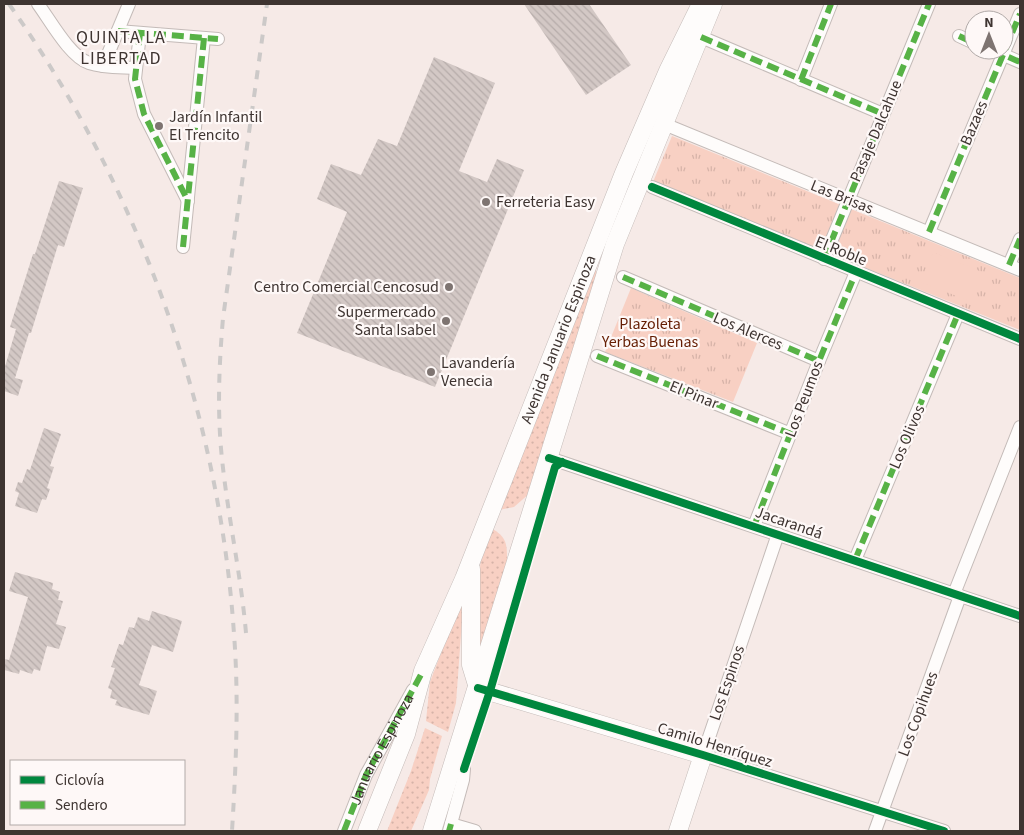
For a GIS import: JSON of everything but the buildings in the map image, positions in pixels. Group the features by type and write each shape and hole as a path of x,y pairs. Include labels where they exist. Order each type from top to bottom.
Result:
{"main road":[{"name":"Avenida Januario Espinoza","path":"478,688 471,665 470,561 624,173 672,62 701,4"},
{"name":"Avenida Januario Espinoza","path":"432,831 615,244 713,4"},
{"name":"Januario Espinoza","path":"367,831 406,734 423,671 470,561"},
{"name":"Camilo Henríquez","path":"478,688 703,755"},
{"name":"Los Espinos","path":"678,831 703,755"}],"street":[{"path":"38,4 77,55 90,63 103,66 136,68"},
{"path":"103,66 129,4"},
{"path":"801,80 831,4"},
{"name":"Pasaje Dalcahue","path":"824,259 929,4"},
{"path":"118,31 218,39"},
{"path":"140,33 135,79 144,114 188,201"},
{"path":"959,36 964,38"},
{"path":"701,37 883,114"},
{"path":"183,247 204,38"},
{"name":"Bazaes","path":"929,232 995,60"},
{"name":"Las Brisas","path":"664,124 1015,268"},
{"name":"El Roble","path":"652,187 1020,340"},
{"path":"1015,268 1020,239"},
{"name":"Los Peumos","path":"754,526 856,272"},
{"name":"Los Alerces","path":"623,277 819,361"},
{"name":"Los Olivos","path":"855,560 958,314"},
{"name":"El Pinar","path":"597,356 791,434"},
{"name":"Los Copihues","path":"875,831 957,595 1020,427"},
{"name":"Jacarandá","path":"549,458 1020,616"},
{"name":"Los Espinos","path":"703,755 778,534"},
{"name":"Januario Espinoza","path":"344,831 366,775 423,671"},
{"path":"459,747 464,769 463,780 450,828 475,831"},
{"name":"Camilo Henríquez","path":"703,755 944,831"}],"green space":[{"path":"672,136 1020,278 1020,330 653,182"},
{"path":"933,252 982,272 970,301 920,282"},
{"path":"596,262 596,279 530,493 514,507 499,510"},
{"name":"Plazoleta Yerbas Buenas","path":"631,288 757,343 733,402 605,352"},
{"path":"491,528 505,542 507,561 474,673 477,591 482,551"},
{"path":"464,593 456,703 448,732 426,721 430,682"},
{"path":"425,728 442,736 430,779 429,790 411,831 387,831 411,771"}],"railway":[{"path":"9,4 55,74 96,148 133,225 164,304 190,384 211,467 225,550 234,634 236,732 232,831"},
{"path":"246,633 222,459 219,424 220,371 223,318 267,4"}],"marked path":[{"path":"801,80 831,4"},
{"path":"824,259 929,4"},
{"path":"929,232 1020,14"},
{"path":"118,31 218,39"},
{"path":"140,33 135,79 144,114 188,201"},
{"path":"959,36 964,38"},
{"path":"701,37 883,114"},
{"path":"183,247 204,38"},
{"path":"1014,59 1020,62"},
{"path":"1009,265 1020,239"},
{"path":"754,526 856,272"},
{"path":"623,277 819,361"},
{"path":"855,560 958,314"},
{"path":"597,356 791,434"},
{"path":"344,831 366,775 423,671"},
{"path":"449,831 451,824"}],"cycle path":[{"path":"652,187 1020,339"},
{"path":"549,458 1020,616"},
{"path":"464,769 490,691 555,467 562,462"},
{"path":"478,688 703,755 944,831"}],"place":[{"name":"Jardín Infantil El Trencito","path":"159,126"},
{"name":"Ferreteria Easy","path":"486,202"},
{"name":"Centro Comercial Cencosud","path":"449,287"},
{"name":"Supermercado Santa Isabel","path":"446,321"},
{"name":"Lavandería Venecia","path":"431,372"}],"district":[{"name":"QUINTA LA LIBERTAD","path":"121,47"}]}
